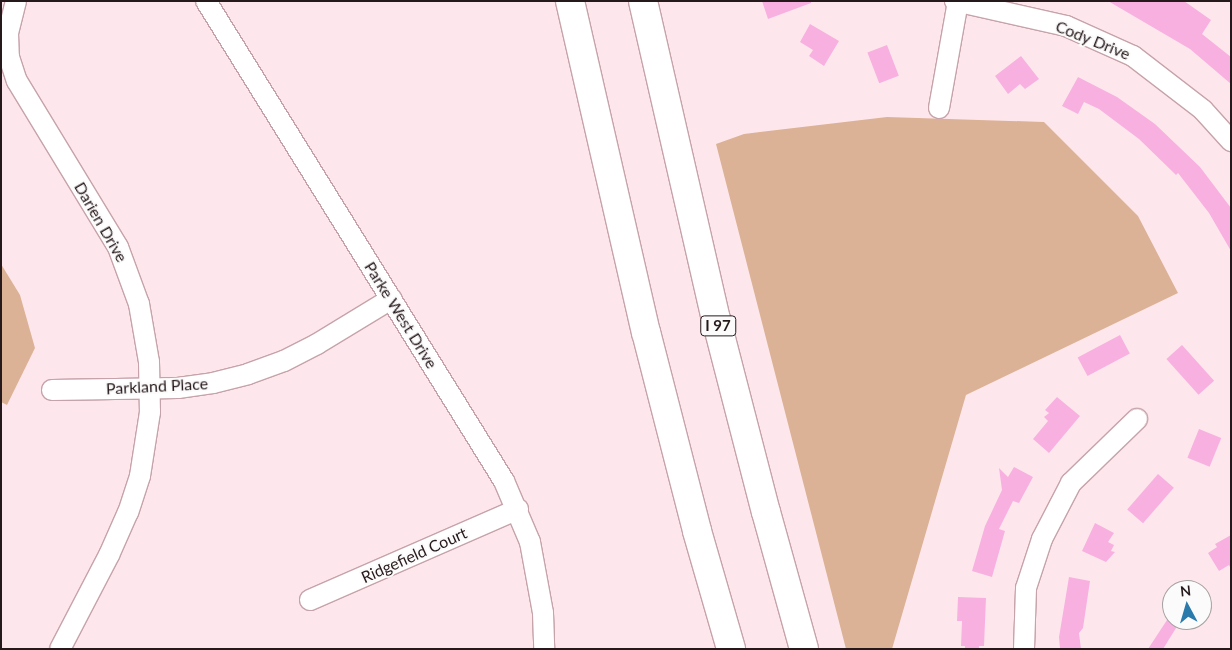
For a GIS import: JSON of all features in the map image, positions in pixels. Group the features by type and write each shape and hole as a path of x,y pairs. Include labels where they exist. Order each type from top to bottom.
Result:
{"highway":[{"path":"570,1 646,332 697,531 731,649"},
{"name":"I 97","path":"643,1 716,319 804,649"}],"street":[{"name":"Darien Drive","path":"16,1 8,33 9,57 17,81 118,247 139,304 149,362 151,388 147,444 140,476 128,512 60,649"},
{"name":"Parke West Drive","path":"206,1 494,465 518,509 530,542 538,577 544,649"},
{"path":"939,108 957,1"},
{"name":"Cody Drive","path":"957,1 1066,26 1133,56 1203,110 1231,141"},
{"name":"Parkland Place","path":"52,390 151,388 213,383 275,364 317,344 391,299"},
{"path":"1024,649 1026,588 1042,539 1071,483 1136,419"},
{"name":"Ridgefield Court","path":"310,600 518,509"}],"shaded area":[{"path":"887,117 1044,122 1138,216 1178,293 966,395 892,649 846,649 716,144 744,134"},
{"path":"1,264 20,295 35,348 7,405 1,402"}],"building":[{"path":"762,1 811,1 811,3 768,19"},
{"path":"1108,1 1184,1 1211,20 1202,34 1231,57 1231,84 1190,49"},
{"path":"810,24 839,41 824,66 809,56 813,50 800,42"},
{"path":"887,45 899,76 879,83 867,53"},
{"path":"1021,56 1039,79 1025,89 1020,84 1008,94 995,76"},
{"path":"1078,77 1117,97 1155,124 1200,167 1231,208 1231,251 1209,213 1178,173 1176,175 1139,139 1099,109 1084,102 1078,114 1062,106"},
{"path":"1120,335 1130,354 1087,376 1078,358"},
{"path":"1182,345 1214,381 1199,395 1166,359"},
{"path":"1057,397 1080,416 1049,453 1033,439 1048,421 1044,417 1049,413 1045,410"},
{"path":"1199,429 1221,438 1210,467 1187,458"},
{"path":"1014,467 1033,477 1019,503 1013,501 999,529 1005,531 992,577 972,571 985,526 1002,490 999,468 1008,477"},
{"path":"1158,474 1174,488 1143,523 1127,509"},
{"path":"1095,523 1114,533 1108,542 1114,545 1111,551 1115,552 1106,562 1082,551"},
{"path":"1231,535 1231,569 1229,565 1219,571 1208,553 1217,547 1215,544"},
{"path":"1069,577 1090,581 1083,628 1079,633 1081,649 1060,649 1059,637"},
{"path":"958,597 986,598 984,646 979,646 979,649 965,649 965,646 961,646 962,621 957,621"},
{"path":"1162,628 1162,630 1175,630 1163,649 1148,649"}]}
